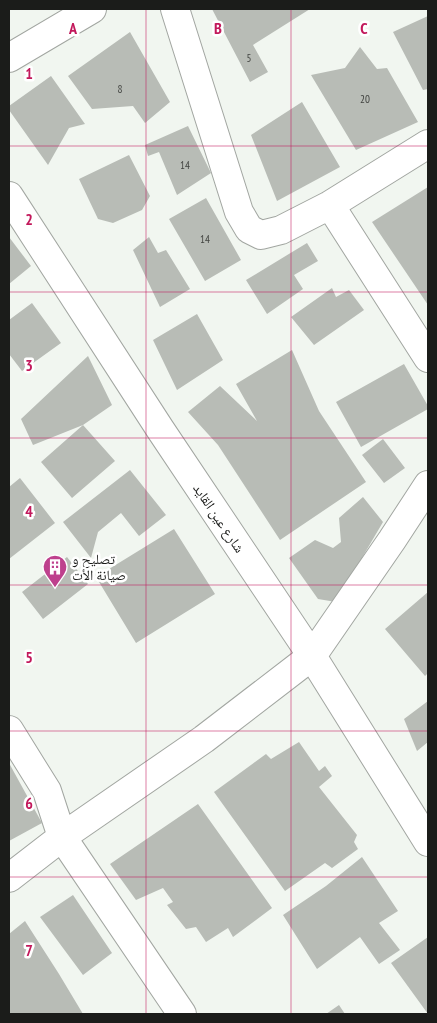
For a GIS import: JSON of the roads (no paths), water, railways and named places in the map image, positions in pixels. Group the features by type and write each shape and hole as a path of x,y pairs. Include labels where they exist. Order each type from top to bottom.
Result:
{"street":[{"path":"9,58 92,9"},
{"path":"175,9 239,212 249,229 261,236 281,230 330,205 428,144"},
{"name":"شارع عين القايد","path":"9,196 160,429 312,656 428,842"},
{"path":"330,205 428,358"},
{"path":"9,878 62,837 204,739 312,656 428,485"},
{"path":"9,730 47,791 62,837 182,1014"}],"place":[{"name":"تصليح و صيانة الأت","path":"55,588"}]}
